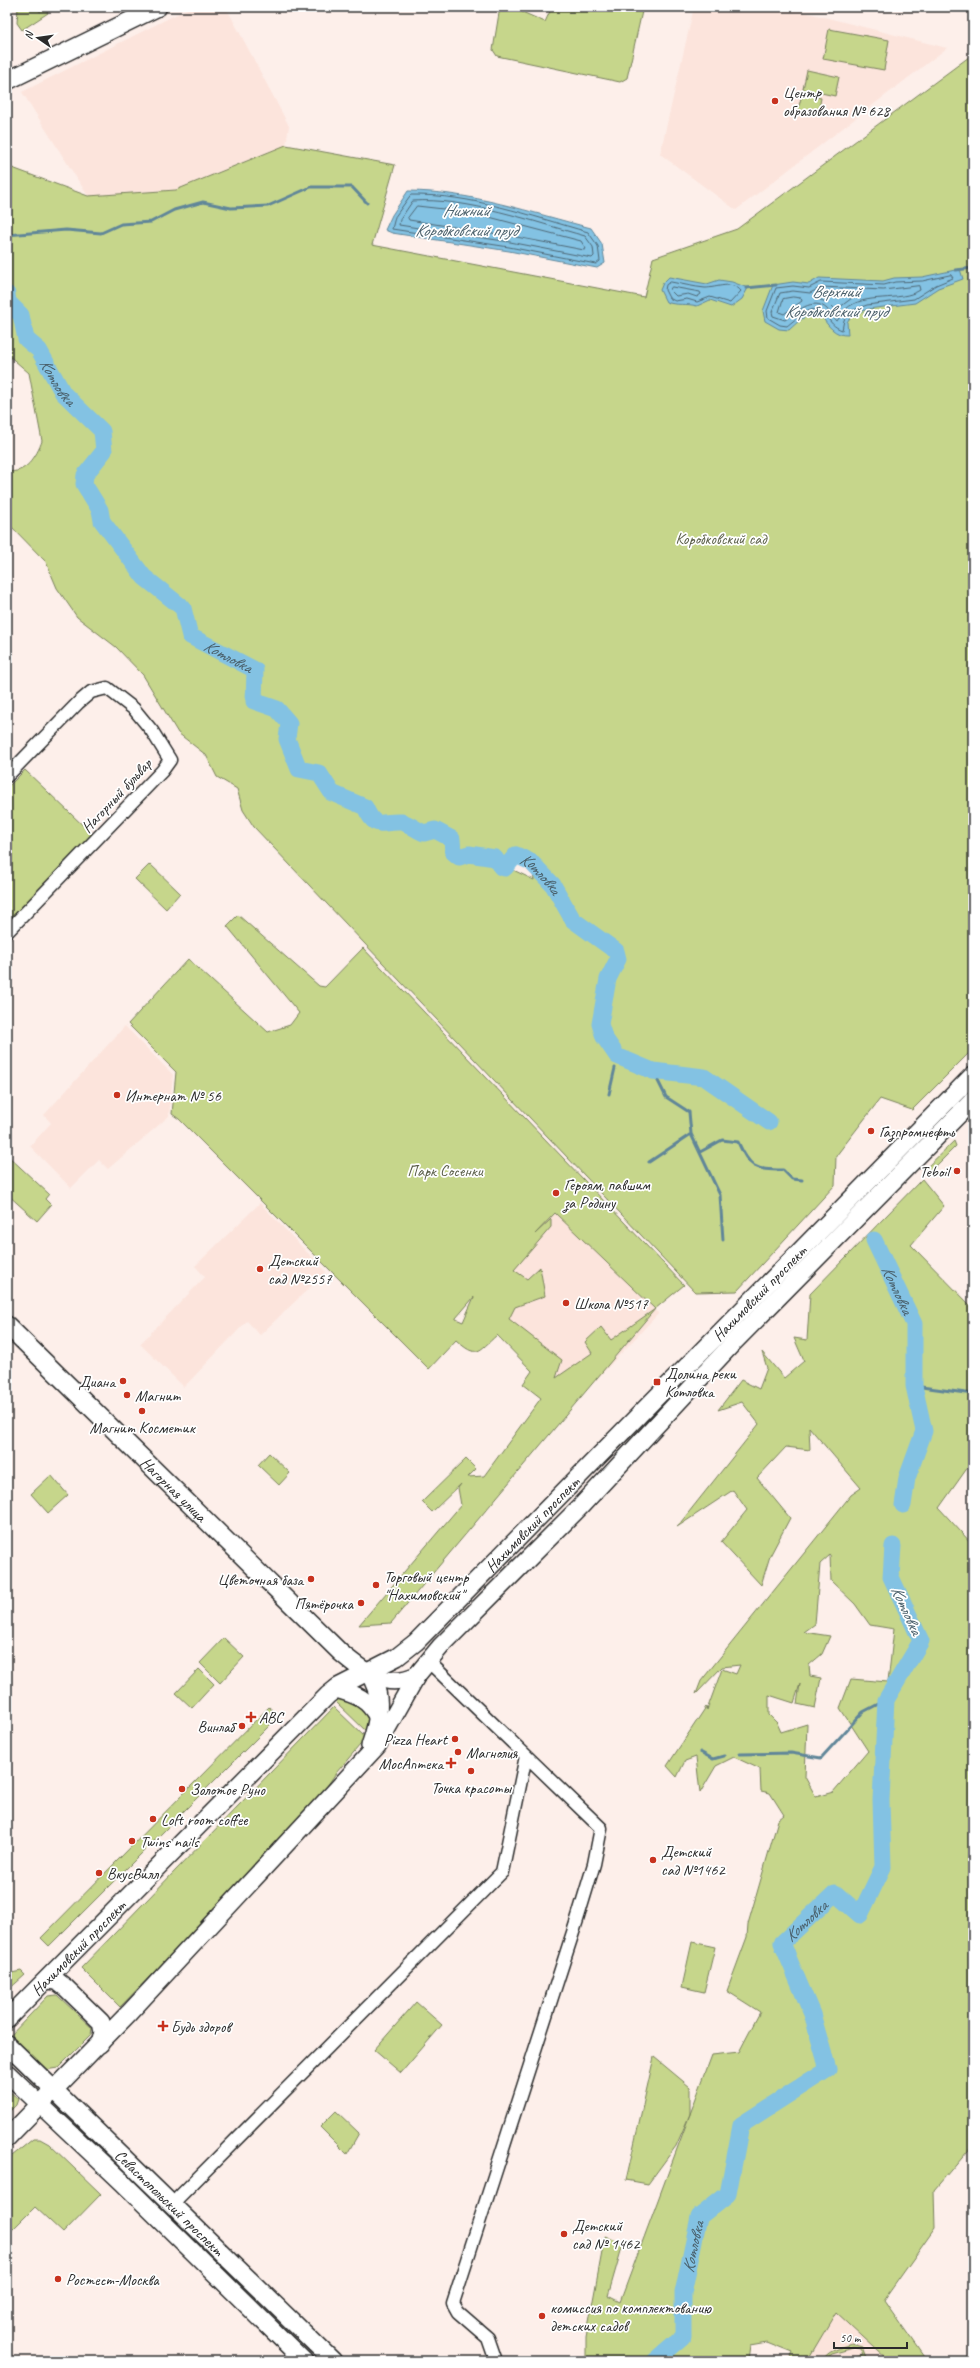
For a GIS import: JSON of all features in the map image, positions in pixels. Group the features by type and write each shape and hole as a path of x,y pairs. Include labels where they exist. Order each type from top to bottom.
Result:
{"main road":[{"path":"7,81 158,7"},
{"name":"Нахимовский проспект","path":"7,2019 48,1980 337,1688 368,1673 403,1652 416,1642 465,1594 973,1075"},
{"name":"Нахимовский проспект","path":"7,2138 56,2090 124,2019 366,1759 380,1743 417,1675 428,1661 581,1506 733,1343 973,1100"},
{"name":"Нагорная улица","path":"7,1325 341,1653 368,1673 382,1680 394,1682 403,1681 417,1675"},
{"path":"341,1653 368,1667 394,1653 403,1652"},
{"path":"341,1653 344,1668 337,1688 362,1698 369,1704 378,1718"},
{"name":"Нагорная улица","path":"368,1673 373,1679 377,1693 378,1718"},
{"name":"Нахимовский проспект","path":"366,1759 378,1718"},
{"path":"68,1959 67,1971 70,1976 110,2017 117,2020 124,2019"},
{"path":"48,1980 57,1981 66,1988 101,2022 103,2032 100,2044"},
{"name":"Севастопольский проспект","path":"7,2044 333,2361"},
{"name":"Севастопольский проспект","path":"7,2073 304,2361"}],"street":[{"name":"Нагорный бульвар","path":"7,776 78,703 91,692 108,688 134,709 152,731 170,760 162,771 7,932"},
{"path":"428,1661 601,1828 594,1864 577,1920 453,2303 458,2312 488,2338 496,2361"},
{"path":"173,2205 179,2197 502,1872 526,1756"}],"shaded area":[{"path":"191,7 226,7 289,126 286,145 176,190 88,196 22,92"},
{"name":"Центр образования № 628","path":"694,7 784,7 947,48 736,210 660,154"},
{"name":"Интернат № 56","path":"125,1026 173,1075 169,1116 108,1169 99,1160 71,1188 30,1146 51,1123 44,1115"},
{"name":"Детский сад №2557","path":"260,1203 326,1272 260,1335 247,1321 184,1387 140,1344 205,1277 195,1266"},
{"name":"Школа №517","path":"555,1212 659,1313 580,1397 475,1295"},
{"path":"834,2303 891,2361 801,2361"}],"green space":[{"path":"18,7 43,7 39,10 40,12 45,8 48,13 22,30 17,23"},
{"path":"500,7 511,7 545,22 552,7 643,7 627,78 620,82 497,56 493,50"},
{"path":"829,29 889,40 884,70 823,59"},
{"name":"Коробковский сад","path":"973,54 973,1046 971,1051 912,1110 880,1099 836,1156 835,1185 737,1291 695,1292 254,827 243,810 237,789 217,777 206,755 178,733 143,675 116,647 77,617 57,588 46,562 7,522 7,471 19,470 25,467 37,453 42,441 29,373 7,354 7,166 88,196 176,190 286,145 395,165 372,245 644,297 653,258 737,229","holes":["516,854 531,861 534,880 505,866"]},
{"path":"807,70 839,77 835,96 803,89"},
{"path":"802,94 821,98 818,114 798,110"},
{"path":"25,770 93,835 7,923 7,788"},
{"path":"150,864 180,893 166,909 135,879"},
{"name":"Парк Сосенки","path":"238,915 319,986 325,987 363,948 684,1285 655,1309 391,1623 359,1625 461,1505 458,1488 461,1484 432,1512 422,1502 466,1459 476,1469 468,1477 484,1476 541,1398 523,1384 532,1371 497,1335 486,1346 477,1351 469,1350 456,1340 429,1369 179,1119 172,1114 176,1072 128,1024 188,959 268,1032 290,1025 299,1013 227,926","holes":["555,1213 655,1309 611,1340 601,1327 585,1342 592,1353 556,1378 562,1360 509,1319 515,1307 545,1296 540,1267 527,1279 514,1270 551,1227 551,1219 535,1234","474,1297 463,1322 456,1319 456,1318"]},
{"path":"954,1141 956,1146 928,1174 924,1170"},
{"path":"7,1155 49,1194 45,1199 51,1205 37,1221 7,1194"},
{"path":"922,1179 944,1206 911,1245 973,1308 973,1460 939,1508 973,1545 973,2145 934,2191 935,2228 884,2300 926,2360 889,2361 836,2312 807,2361 788,2361 792,2353 767,2343 750,2346 748,2361 589,2361 586,2359 586,2338 605,2236 623,2244 608,2296 620,2302 712,2055 739,2052 760,2012 727,1991 747,1937 748,1924 778,1820 784,1815 770,1793 761,1791 760,1769 734,1757 716,1766 700,1793 696,1757 685,1761 677,1777 667,1766 706,1707 707,1710 722,1669 736,1674 740,1665 722,1667 696,1694 701,1681 851,1495 861,1488 809,1427 810,1450 786,1447 757,1478 790,1518 770,1556 761,1585 721,1542 747,1510 733,1490 677,1527 759,1424 742,1402 718,1410 741,1380 759,1389 767,1368 762,1352 784,1378 804,1361 794,1338 807,1340 810,1294","holes":["830,1555 831,1581 855,1604 870,1625 894,1629 888,1682 851,1679 840,1708 868,1751 833,1792 816,1797 805,1777 807,1724 781,1732 777,1723 769,1715 769,1695 794,1703 800,1684 797,1704 815,1708 821,1678 810,1676 809,1665 822,1654 830,1636 804,1632 815,1624 820,1564"]},
{"path":"269,1453 290,1473 279,1485 258,1465"},
{"path":"51,1475 68,1495 48,1513 31,1494"},
{"path":"224,1638 244,1657 220,1683 200,1663"},
{"path":"199,1669 214,1684 192,1708 176,1693"},
{"path":"340,1698 349,1700 370,1715 368,1733 336,1702"},
{"path":"269,1707 279,1716 49,1946 41,1938"},
{"path":"334,1707 366,1738 336,1773 308,1814 120,2007 81,1968"},
{"path":"692,1942 715,1947 704,1992 682,1987"},
{"path":"21,1971 25,1975 7,1991 7,1974"},
{"path":"57,1995 92,2028 91,2035 58,2068 45,2070 8,2038 48,1996"},
{"path":"416,2002 442,2025 401,2073 374,2050"},
{"path":"654,2057 690,2087 690,2114 676,2146 648,2184 626,2180"},
{"path":"7,2089 18,2099 16,2105 7,2114"},
{"path":"336,2111 359,2133 347,2154 320,2127"},
{"path":"33,2139 40,2139 49,2144 101,2194 63,2233 35,2207 7,2235 7,2160"},
{"path":"852,2345 863,2348 868,2361 844,2361 864,2355 861,2350 853,2348 832,2354 823,2361 827,2354 839,2348"}],"water":[{"name":"Нижний Коробковский пруд","path":"408,191 431,192 478,199 591,228 602,244 605,263 597,268 509,251 392,233 385,230 392,215"},
{"name":"Верхний Коробковский пруд","path":"960,269 963,279 938,288 915,303 868,309 852,315 847,322 848,335 835,332 821,315 816,314 807,316 789,330 779,329 765,321 763,311 773,285 793,282 809,284 819,278 883,281 894,278 922,277"},
{"path":"669,277 707,284 719,280 732,282 748,288 742,299 731,307 710,300 697,306 674,304 666,302 660,290 663,283"}],"waterway":[{"path":"7,235 66,230 101,233 121,224 151,222 174,210 203,202 231,208 268,206 311,187 352,187 367,203"},
{"path":"956,270 973,268"},
{"path":"746,288 776,285"},
{"name":"Котловка","path":"7,294 8,302 21,315 26,339 39,350 63,393 102,431 104,451 85,475 84,484 100,510 102,521 144,577 183,608 190,636 255,670 254,701 277,709 289,723 287,739 299,769 319,773 332,793 365,807 375,822 401,822 424,833 435,830 452,839 453,852 459,857 469,854 495,858 501,867 505,868 516,855 531,862 553,885 573,920 616,951 618,959 608,979 600,1024 604,1037 617,1056 653,1071 704,1077 769,1122"},
{"name":"Котловка","path":"617,1056 617,1061"},
{"path":"609,1094 615,1068"},
{"path":"653,1071 666,1097 689,1112 691,1134 720,1195 723,1240"},
{"path":"649,1162 691,1134"},
{"path":"700,1152 722,1140 738,1142 742,1151 754,1166 765,1169 783,1170 792,1179 802,1180"},
{"name":"Котловка","path":"874,1240 914,1324 914,1386 924,1431 907,1478 903,1505"},
{"path":"914,1386 973,1394"},
{"name":"Котловка","path":"655,2361 683,2337 683,2293 699,2217 728,2194 741,2125 828,2069 812,2014 782,1943 835,1893 860,1915 883,1867 881,1800 886,1700 921,1641 891,1577 893,1546"},
{"path":"740,1754 791,1753 821,1758 863,1712 886,1700"},
{"path":"700,1752 713,1759 724,1756"}],"place":[{"name":"Центр образования № 628","path":"775,101"},
{"name":"Интернат № 56","path":"117,1095"},
{"name":"Газпромнефть","path":"871,1131"},
{"name":"Teboil","path":"957,1171"},
{"name":"Героям, павшим за Родину","path":"556,1193"},
{"name":"Детский сад №2557","path":"260,1269"},
{"name":"Школа №517","path":"566,1303"},
{"name":"Диана","path":"123,1381"},
{"name":"Долина реки Котловка","path":"657,1382"},
{"name":"Магнит","path":"127,1395"},
{"name":"Магнит Косметик","path":"142,1411"},
{"name":"Цветочная база","path":"311,1579"},
{"name":"Торговый центр \"Нахимовский\"","path":"376,1585"},
{"name":"Пятёрочка","path":"361,1603"},
{"name":"ABC","path":"251,1717"},
{"name":"Винлаб","path":"242,1726"},
{"name":"Pizza Heart","path":"455,1739"},
{"name":"Магнолия","path":"458,1752"},
{"name":"МосАптека","path":"451,1763"},
{"name":"Точка красоты","path":"471,1771"},
{"name":"Золотое Руно","path":"182,1789"},
{"name":"Loft room coffee","path":"153,1819"},
{"name":"Twins nails","path":"132,1841"},
{"name":"Детский сад №1462","path":"653,1860"},
{"name":"ВкусВилл","path":"99,1873"},
{"name":"Будь здоров","path":"163,2026"},
{"name":"Детский сад № 1462","path":"564,2234"},
{"name":"Ростест-Москва","path":"58,2279"},
{"name":"комиссия по комплектованию детских садов","path":"542,2316"}]}
